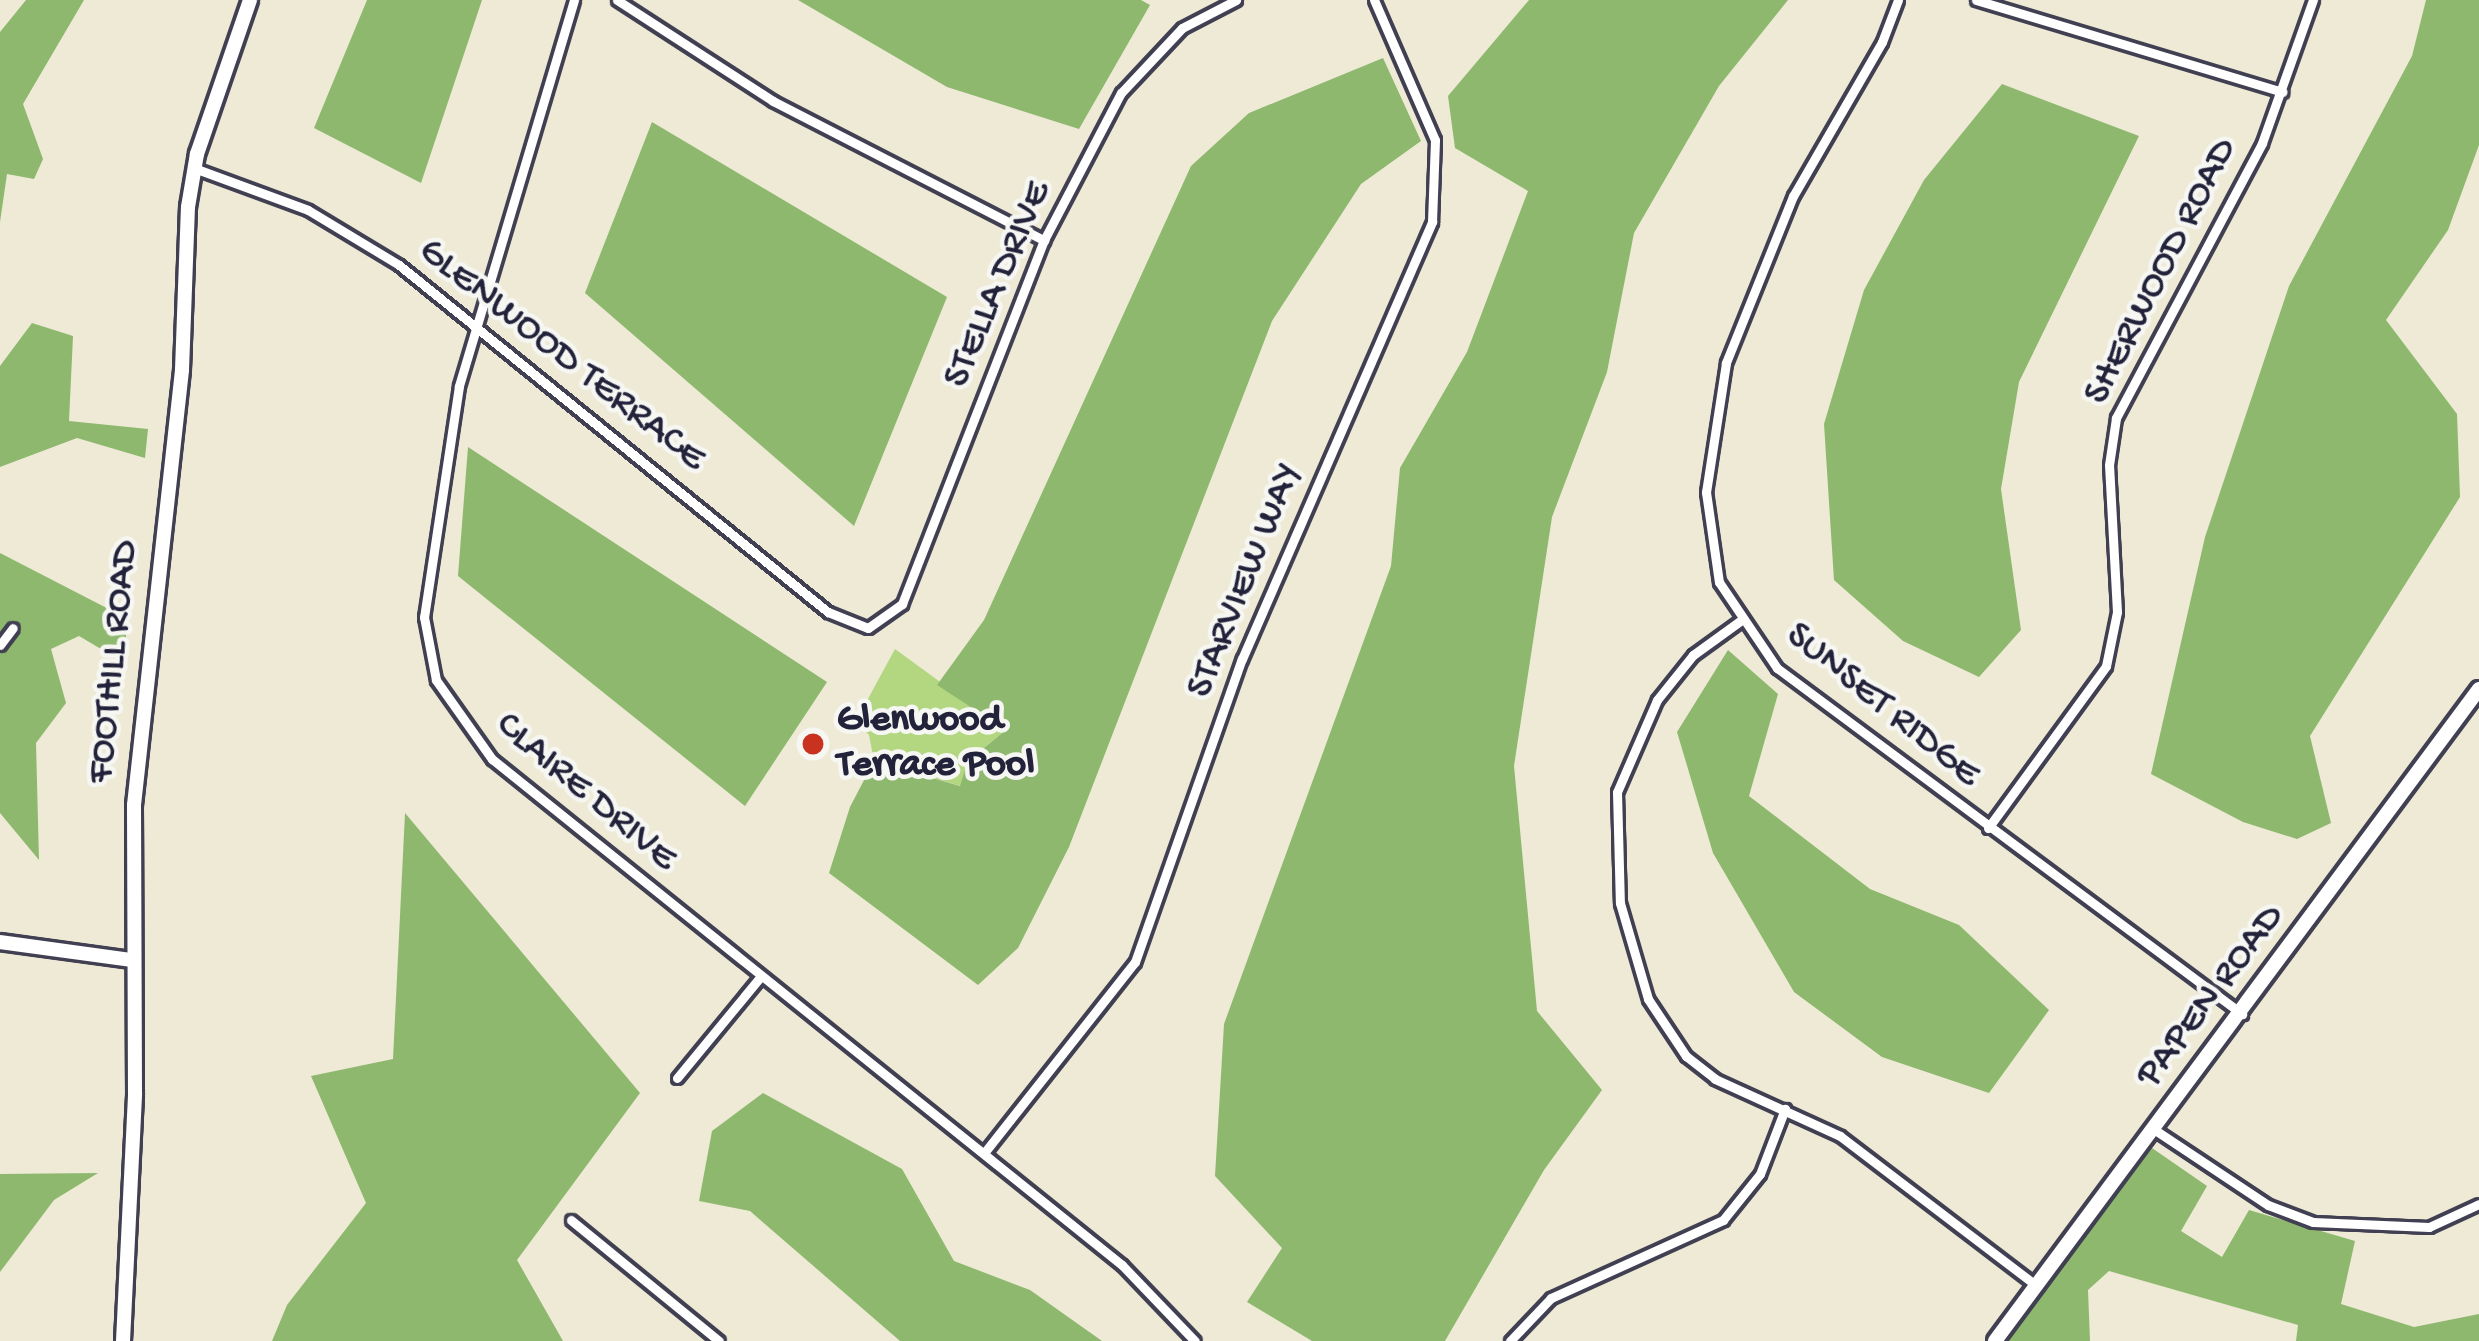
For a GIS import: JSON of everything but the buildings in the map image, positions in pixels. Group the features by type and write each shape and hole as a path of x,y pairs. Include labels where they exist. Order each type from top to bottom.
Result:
{"street":[{"name":"FOOTHILL ROAD","path":"123,1341 135,1093 131,960 136,784 182,370 194,168 250,0"},
{"name":"CLAIRE DRIVE","path":"574,0 536,147 473,320 424,616 436,680 491,759 984,1153 1161,1300 1196,1341"},
{"path":"616,0 772,101 1044,240"},
{"name":"STELLA DRIVE","path":"868,628 902,604 1044,240 1135,74 1182,28 1236,0"},
{"name":"STARVIEW WAY","path":"984,1153 1135,962 1242,659 1432,222 1439,197 1436,140 1374,0"},
{"name":"SUNSET RIDGE","path":"1898,0 1882,42 1793,196 1726,363 1706,526 1719,582 1740,621 1777,668 2242,1014"},
{"path":"1976,0 2283,92"},
{"name":"SHERWOOD ROAD","path":"1988,828 2106,666 2117,612 2110,465 2116,418 2283,92 2313,0"},
{"name":"GLENWOOD TERRACE","path":"194,168 332,222 473,320 828,612 868,628"},
{"path":"1740,621 1694,655 1645,719 1617,792 1614,848 1625,931 1661,1024 1715,1079 1840,1136 2037,1286"},
{"path":"0,645 14,628"},
{"name":"PAPEN ROAD","path":"1994,1341 2242,1014 2479,689"},
{"path":"0,942 131,960"},
{"path":"676,1078 761,976"},
{"path":"1510,1341 1550,1298 1723,1220 1760,1174 1785,1109"},
{"path":"2155,1130 2268,1205 2313,1222 2428,1227 2479,1204"},
{"path":"572,1220 719,1341"}],"green space":[{"path":"26,0 84,0 23,104 43,159 34,179 7,174 0,222 0,32"},
{"path":"367,0 482,0 421,183 314,128"},
{"path":"798,0 1141,0 1150,5 1079,129 947,87"},
{"path":"1529,0 1788,0 1719,86 1634,233 1607,372 1552,517 1514,766 1537,1011 1602,1090 1544,1170 1445,1341 1312,1341 1247,1302 1282,1248 1215,1176 1224,1024 1391,566 1400,468 1467,352 1528,191 1455,148 1448,96"},
{"path":"2426,0 2479,0 2479,145 2448,230 2386,320 2457,414 2460,497 2310,736 2331,823 2297,839 2243,822 2151,774 2205,537 2289,286 2412,56"},
{"path":"1383,58 1421,141 1361,184 1272,321 1069,847 1018,948 978,985 829,873 850,807 874,761 960,786 968,761 1006,730 937,685 984,620 1191,166 1249,113"},
{"path":"2002,84 2139,136 2019,382 2001,489 2021,630 1979,677 1903,641 1834,580 1824,424 1864,290 1924,180"},
{"path":"652,122 947,297 854,526 585,293"},
{"path":"32,323 73,336 69,421 148,429 145,458 77,438 0,467 0,366"},
{"path":"468,447 827,682 745,806 458,576"},
{"path":"0,553 128,619 123,662 79,636 51,649 66,703 36,743 39,860 0,813"},
{"path":"895,649 1006,730 968,761 961,786 874,761 869,735 856,721"},
{"path":"1728,650 1778,694 1749,796 1870,889 1959,925 2049,1010 1989,1093 1882,1057 1794,992 1713,853 1677,732"},
{"path":"405,813 640,1093 517,1260 563,1341 272,1341 287,1305 366,1203 311,1076 393,1059"},
{"path":"763,1093 902,1169 954,1261 1030,1290 1102,1341 900,1341 750,1211 699,1201 712,1131"},
{"path":"2152,1148 2207,1186 2181,1231 2222,1257 2249,1210 2355,1241 2341,1304 2414,1327 2479,1314 2479,1341 2296,1341 2298,1325 2109,1271 2088,1290 2090,1341 2004,1341"},
{"path":"98,1173 54,1200 0,1272 0,1174"}],"place":[{"name":"Glenwood Terrace Pool","path":"813,744"}]}
